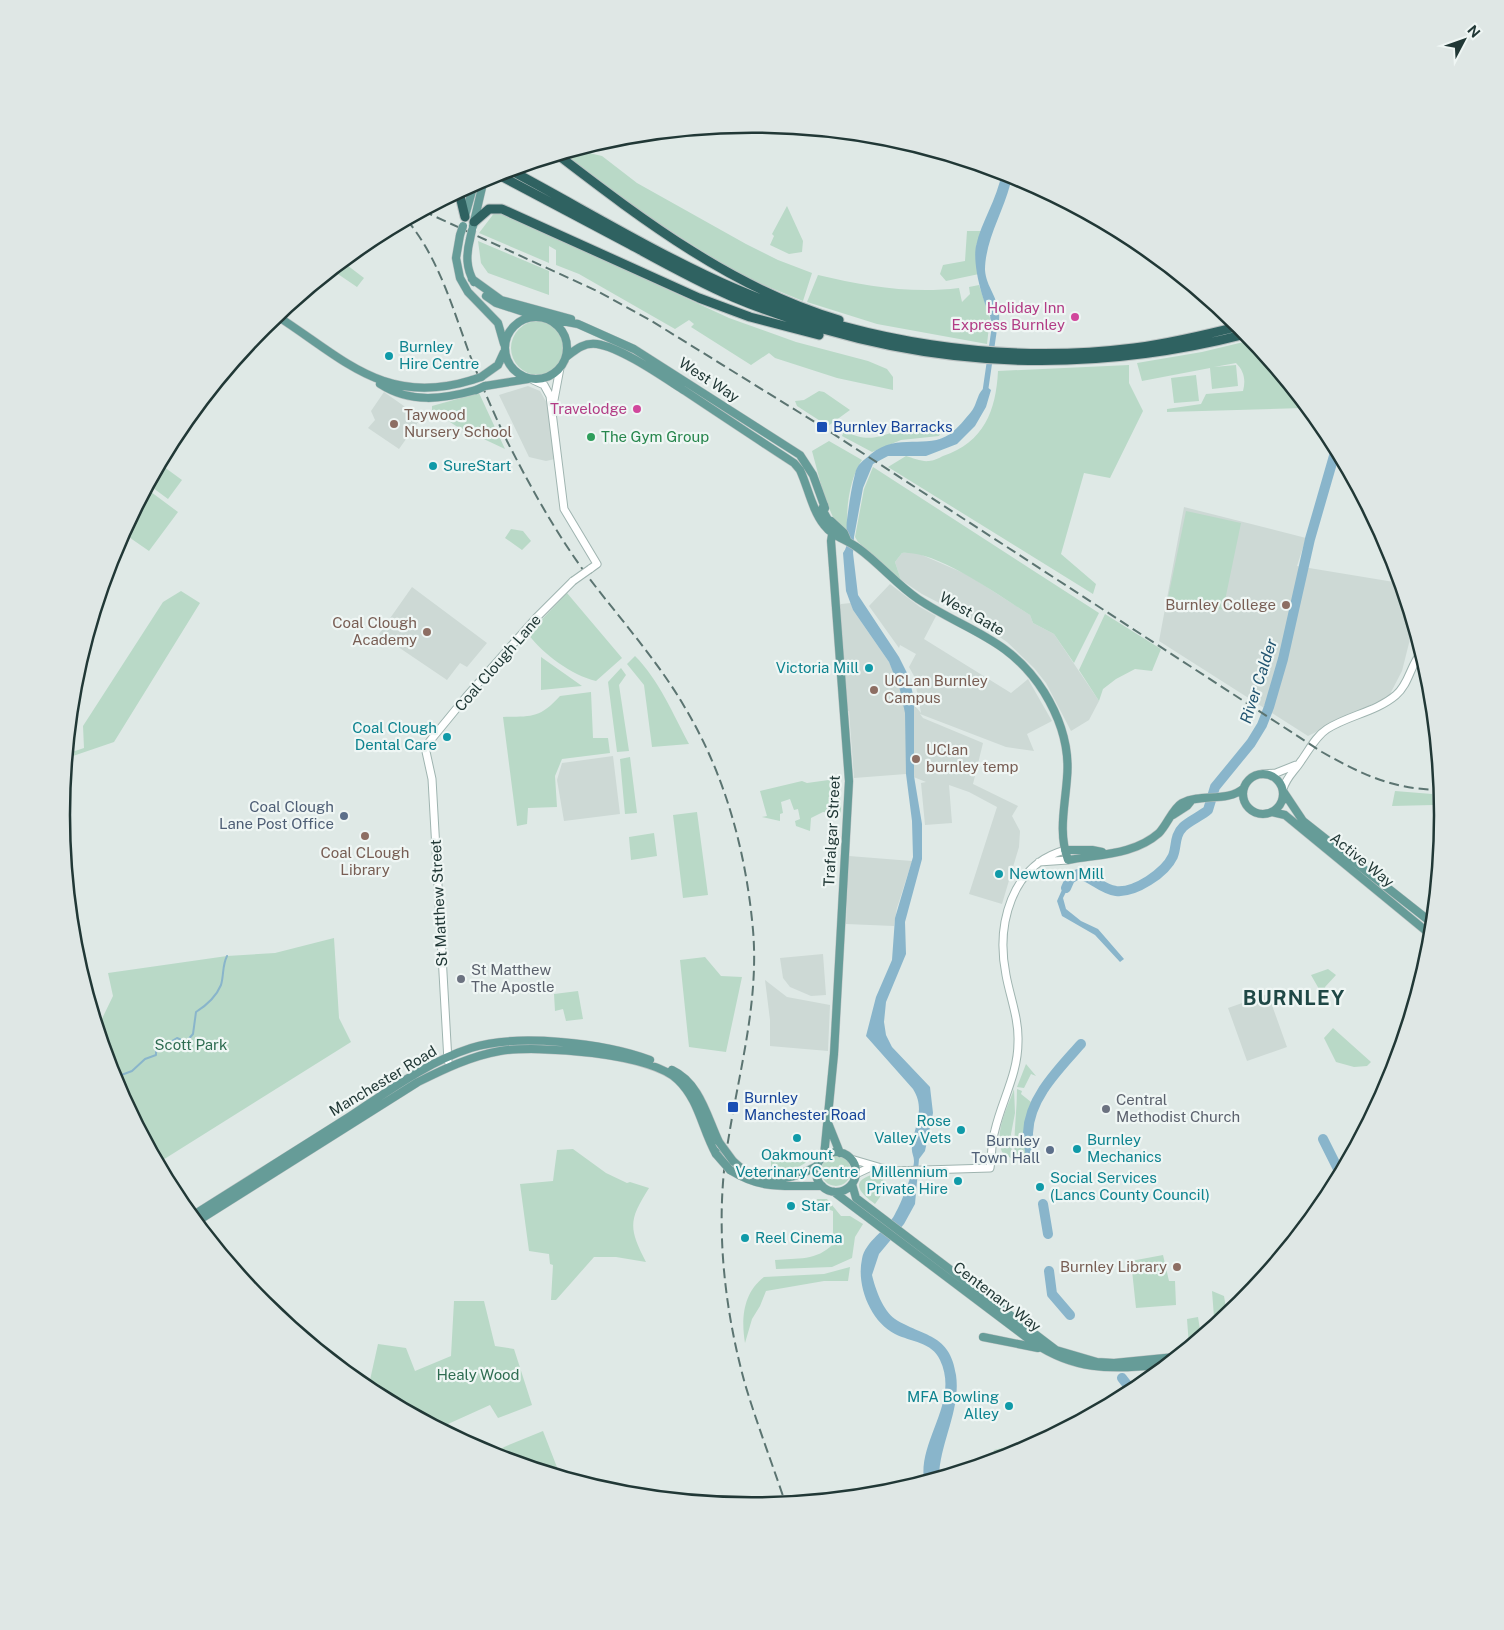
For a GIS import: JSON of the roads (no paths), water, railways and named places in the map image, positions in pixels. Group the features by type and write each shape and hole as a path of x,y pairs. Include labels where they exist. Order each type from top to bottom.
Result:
{"highway":[{"path":"564,159 665,233 746,282 818,313 880,331 899,339"},
{"path":"518,175 662,252 736,289 823,321 899,339 965,349 1010,352 1078,352 1133,348 1188,339 1229,329"},
{"path":"507,179 682,273 732,297 821,330 918,352"},
{"path":"460,199 464,221"},
{"path":"473,226 485,211 492,208 502,209 675,288 750,317 874,348 900,352 1008,361 1098,360 1159,353 1237,336"}],"main road":[{"path":"482,189 466,257 472,279 483,294 496,303 546,318 564,336 568,347 554,391 553,408"},
{"path":"471,194 456,258 460,278 468,292 498,323 509,364 546,388 553,408"},
{"path":"472,279 501,300 561,316 585,324 596,331"},
{"path":"368,376 395,385 424,388 453,386 481,377 498,365 505,347 506,336 518,322 535,316"},
{"name":"West Way","path":"546,318 578,324 634,349 800,455 813,475 830,519 844,533 847,540"},
{"path":"283,320 391,391 424,399 454,396 485,386 546,378 560,368"},
{"name":"West Way","path":"566,358 583,346 602,346 649,368 794,463 800,470 820,520 830,534"},
{"name":"Coal Clough Lane","path":"425,748 466,697 536,618 573,582 597,564 564,509 553,408"},
{"name":"West Way","path":"824,506 822,509 830,534"},
{"path":"830,534 847,540"},
{"name":"Trafalgar Street","path":"824,1156 828,1122 849,782 830,534"},
{"name":"West Gate","path":"847,540 859,548 892,579 919,599 998,644 1020,662 1039,685 1058,718 1066,751 1067,775 1061,827 1068,860"},
{"path":"1224,797 1259,813 1272,812 1280,804 1289,774 1299,764 1317,737 1327,729 1382,705 1396,695 1406,683 1416,662"},
{"name":"St Matthew Street","path":"425,748 432,779 449,1067"},
{"path":"1246,806 1242,794 1251,778 1262,774 1276,773 1299,764"},
{"path":"1262,774 1274,778 1283,790"},
{"path":"1037,863 1117,853 1142,845 1160,832 1173,815 1188,806 1191,801 1207,797 1233,796 1244,788"},
{"name":"Active Way","path":"1283,790 1303,821 1426,918"},
{"name":"Active Way","path":"1272,812 1285,815 1424,930"},
{"path":"822,1186 816,1174 817,1166 824,1156 840,1153 851,1159 892,1171 990,1168 994,1130 1014,1078 1018,1041 1017,1022 1006,974 1004,927 1011,901 1022,878 1037,863 1049,855 1065,850 1092,850 1107,853"},
{"name":"Active Way","path":"1416,910 1418,918 1425,924"},
{"name":"Manchester Road","path":"198,1213 232,1195 448,1058 472,1047 502,1041 529,1039 592,1047 638,1056 678,1073 691,1084 721,1146 733,1161 755,1176 767,1179 799,1176 817,1166"},
{"name":"Manchester Road","path":"396,1091 449,1067 499,1051 522,1049 584,1052 642,1062 665,1071 684,1086 695,1101 708,1139 716,1154 730,1170 748,1181 766,1186 822,1186 834,1192"},
{"name":"Trafalgar Street","path":"828,1122 840,1153"},
{"path":"716,1154 721,1146"},
{"path":"834,1192 846,1189 852,1184 856,1174 851,1159"},
{"path":"856,1174 873,1166"},
{"path":"852,1184 854,1201"},
{"name":"Centenary Way","path":"834,1192 854,1201 1040,1340 1066,1357 1114,1363 1164,1358"},
{"name":"Manchester Road","path":"202,1218 232,1195"},
{"name":"Centenary Way","path":"854,1201 1047,1351 1096,1368 1154,1366"},
{"path":"984,1337 1021,1343 1047,1351"}],"water":[{"path":"1000,180 1010,185 991,237 985,270 988,283 998,306 999,320 995,324 987,308 980,286 975,254 981,228"},
{"path":"987,387 991,390 986,407 975,426 957,444 926,456 888,456 873,464 863,488 853,553 858,595 899,657 909,677 914,699 914,776 922,824 922,859 905,922 906,954 886,1002 884,1022 886,1035 892,1047 930,1087 933,1113 925,1151 919,1159 915,1204 904,1224 879,1254 872,1275 880,1299 887,1311 905,1325 934,1338 948,1351 953,1361 957,1388 956,1401 939,1471 924,1475 927,1450 942,1406 945,1391 945,1376 940,1360 932,1349 895,1334 879,1321 867,1302 861,1280 862,1259 867,1247 891,1220 907,1188 913,1166 913,1139 919,1111 919,1104 913,1089 866,1036 876,997 892,960 895,918 913,857 912,821 906,774 905,713 900,690 889,662 853,610 846,591 843,553 847,545 847,524 852,485 857,468 861,463 881,447 902,442 932,441 950,434 971,412 979,394"},
{"path":"1069,874 1072,880 1063,898 1066,909 1081,921 1098,929 1124,959 1120,962 1095,935 1062,916 1057,901"}],"waterway":[{"path":"985,393 995,324 993,318"},
{"name":"River Calder","path":"1066,888 1070,879 1078,874 1116,891 1132,889 1149,881 1163,869 1173,856 1180,830 1208,810 1215,787 1251,743 1262,725 1269,707 1283,659 1310,539 1333,459"},
{"path":"122,1075 132,1071 145,1059 156,1055 156,1045 167,1044 177,1038 186,1042 193,1034 196,1012 211,1000 221,985 224,963 227,956"},
{"name":"River Calder","path":"1031,1157 1028,1133 1030,1120 1039,1096 1081,1044"},
{"path":"1323,1139 1337,1166"},
{"name":"River Calder","path":"1043,1204 1048,1234"},
{"name":"River Calder","path":"1049,1271 1052,1294 1070,1315"},
{"name":"River Calder","path":"1122,1378 1127,1385"}],"railway":[{"path":"430,214 597,291 650,320 818,424 1322,752 1351,768 1392,784 1433,790"},
{"path":"410,224 428,252 445,286 484,389 525,476 577,562 651,656 684,706 711,759 731,814 739,842 750,900 754,961 749,1021 724,1171 722,1225 725,1278 738,1358 783,1496"}],"place":[{"name":"Holiday Inn Express Burnley","path":"1075,317"},
{"name":"Burnley Hire Centre","path":"389,356"},
{"name":"Travelodge","path":"637,409"},
{"name":"Taywood Nursery School","path":"394,424"},
{"name":"Burnley Barracks","path":"822,427"},
{"name":"The Gym Group","path":"591,437"},
{"name":"SureStart","path":"433,466"},
{"name":"Burnley College","path":"1286,605"},
{"name":"Coal Clough Academy","path":"427,632"},
{"name":"Victoria Mill","path":"869,668"},
{"name":"UCLan Burnley Campus","path":"874,690"},
{"name":"Coal Clough Dental Care","path":"447,737"},
{"name":"UClan burnley temp","path":"916,759"},
{"name":"Coal Clough Lane Post Office","path":"344,816"},
{"name":"Coal CLough Library","path":"365,836"},
{"name":"Newtown Mill","path":"999,874"},
{"name":"St Matthew The Apostle","path":"461,979"},
{"name":"Burnley Manchester Road","path":"733,1107"},
{"name":"Central Methodist Church","path":"1106,1109"},
{"name":"Rose Valley Vets","path":"961,1130"},
{"name":"Oakmount Veterinary Centre","path":"797,1138"},
{"name":"Burnley Mechanics","path":"1077,1149"},
{"name":"Burnley Town Hall","path":"1050,1150"},
{"name":"Millennium Private Hire","path":"958,1181"},
{"name":"Social Services (Lancs County Council)","path":"1040,1187"},
{"name":"Star","path":"791,1206"},
{"name":"Reel Cinema","path":"745,1238"},
{"name":"Burnley Library","path":"1177,1267"},
{"name":"MFA Bowling Alley","path":"1009,1406"}],"district":[{"name":"BURNLEY","path":"1294,998"}],"park label":[{"name":"Scott Park","path":"191,1045"},
{"name":"Healy Wood","path":"478,1375"}]}
